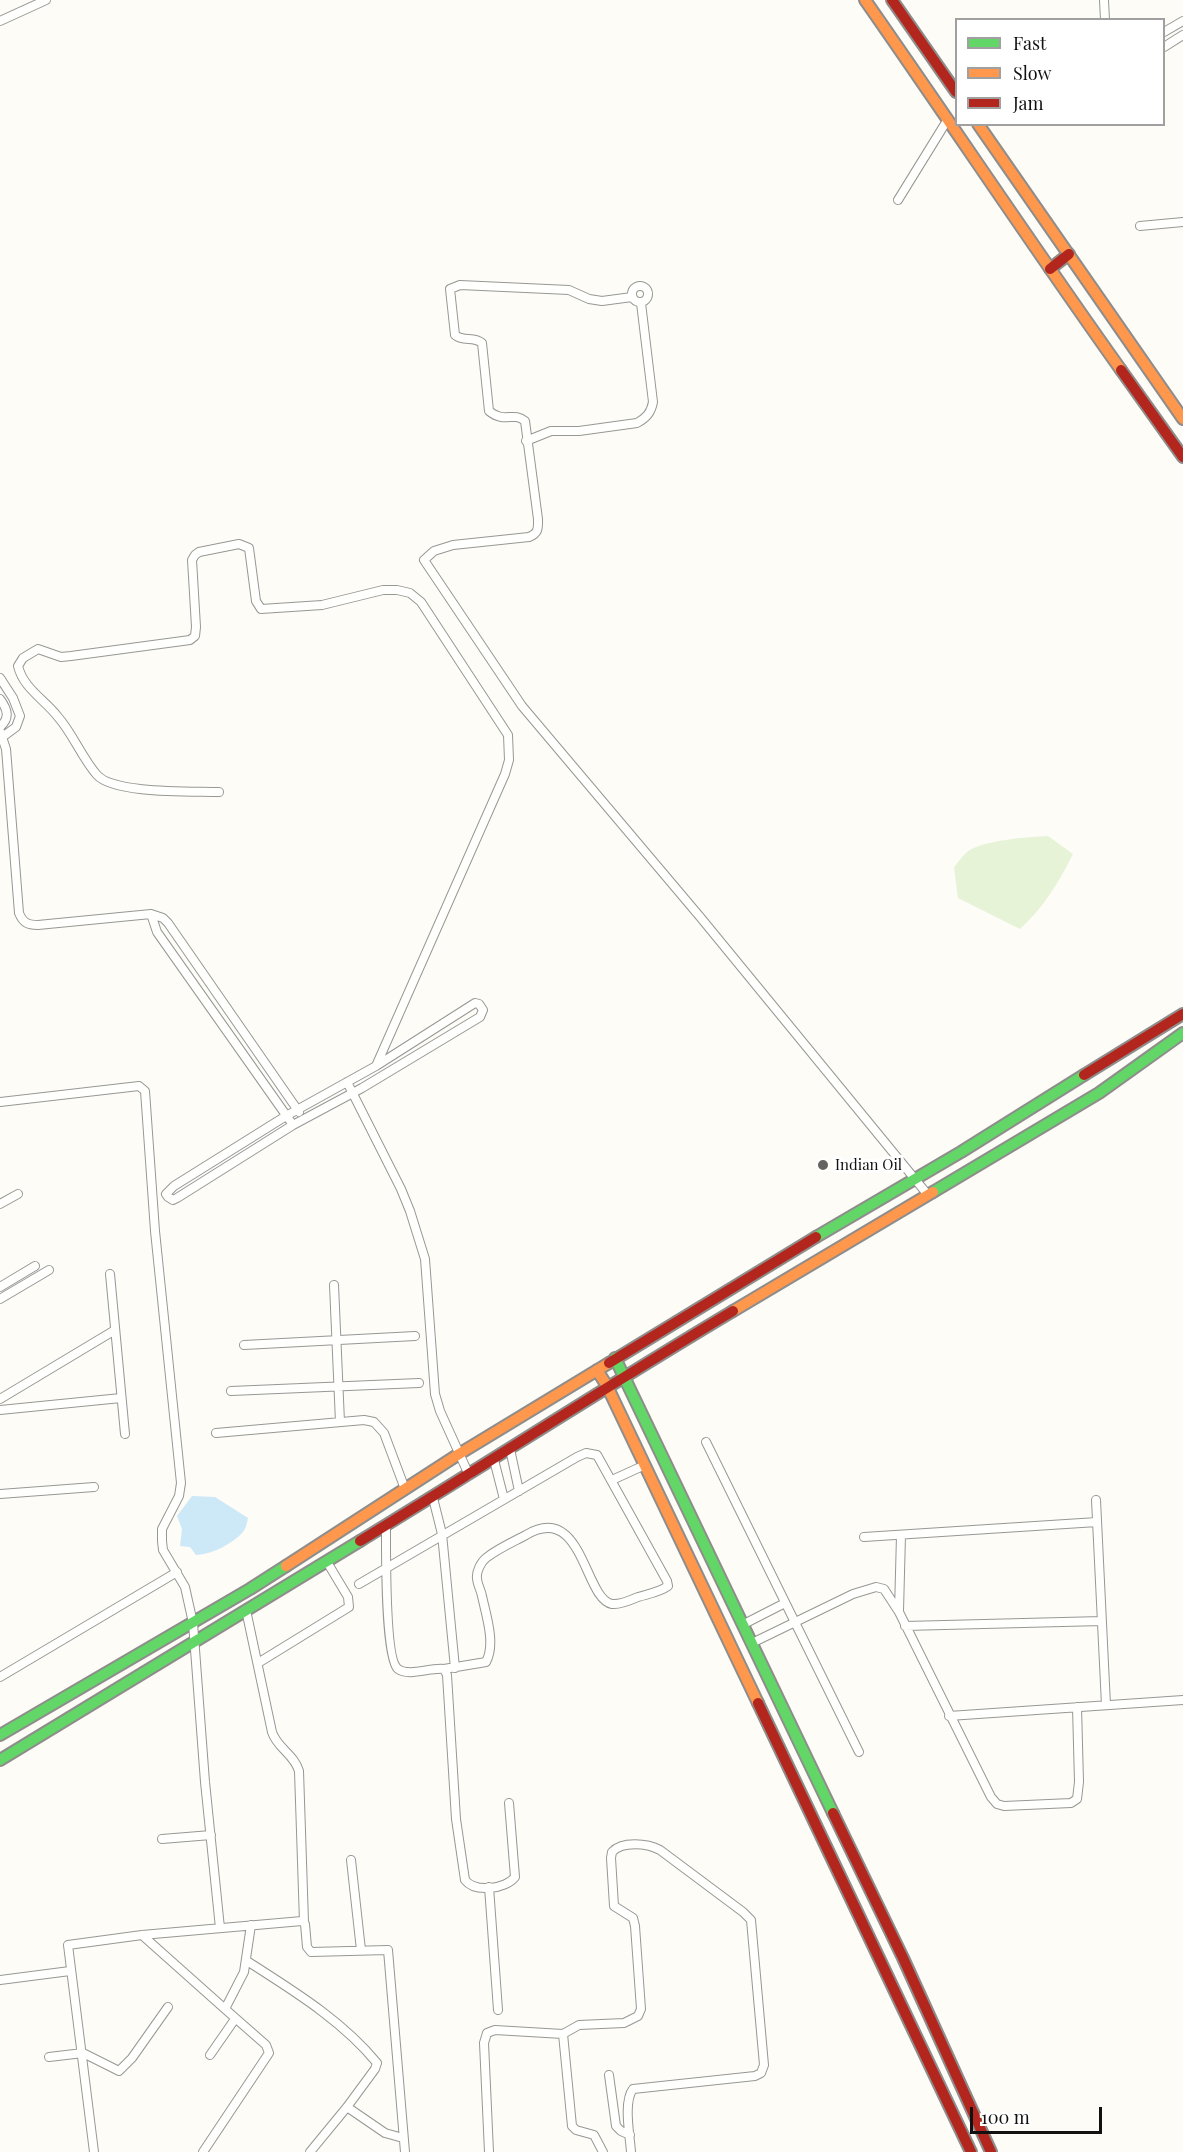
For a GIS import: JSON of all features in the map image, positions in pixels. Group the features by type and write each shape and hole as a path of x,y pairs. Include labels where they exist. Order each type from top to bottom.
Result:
{"street":[{"path":"0,21 46,0"},
{"path":"865,0 1183,458"},
{"path":"892,0 955,90"},
{"path":"1104,0 1105,18"},
{"path":"1165,31 1183,21"},
{"path":"1165,46 1183,35"},
{"path":"897,200 948,119"},
{"path":"979,126 1183,419"},
{"path":"1140,226 1183,222"},
{"path":"1050,269 1069,254"},
{"path":"641,303 632,297 595,300 569,290 547,288 460,285 450,290 455,335 459,339 477,339 482,343 489,411 498,418 523,419 538,519 537,533 529,537 442,548 424,560 522,706 701,918 926,1196"},
{"path":"632,297 635,287 643,286 648,295 641,303"},
{"path":"526,441 551,431 579,431 637,423 645,419 653,402 641,303"},
{"path":"219,792 142,789 106,783 97,775 57,715 34,693 20,674 18,666 23,658 38,649 61,657 190,640 195,636 192,560 200,552 239,544 245,544 249,548 256,601 261,609 322,606 383,590 410,593 426,609 508,735 509,760 505,774 376,1066"},
{"path":"0,678 14,698 20,716 16,727 1,734"},
{"path":"0,699 8,716 1,734 6,749 19,913 22,921 29,925 38,925 151,915 163,918 304,1119"},
{"path":"8,716 20,716"},
{"path":"151,915 157,932 293,1125"},
{"path":"479,1004 482,1013 480,1017 352,1094 293,1125 177,1198 172,1200 166,1194 174,1186 297,1109 347,1082 471,1005 479,1004"},
{"path":"0,1735 250,1589 459,1454 912,1179 961,1152 1183,1014"},
{"path":"0,1760 469,1476 607,1386 1100,1093 1183,1033"},
{"path":"347,1082 410,1211 425,1259 435,1394 440,1411 469,1476"},
{"path":"0,1102 139,1086 146,1091 155,1231 181,1483 179,1496 162,1529 162,1541 163,1550 185,1587 194,1623 210,1835 220,1928"},
{"path":"0,1204 18,1194"},
{"path":"0,1287 35,1266"},
{"path":"0,1299 49,1270"},
{"path":"110,1274 124,1434"},
{"path":"334,1285 340,1422"},
{"path":"0,1399 115,1330"},
{"path":"244,1346 415,1336"},
{"path":"615,1358 903,1958 991,2152"},
{"path":"597,1370 607,1386 886,1969 970,2152"},
{"path":"231,1391 418,1383"},
{"path":"0,1410 121,1398"},
{"path":"216,1432 364,1420 374,1422 384,1433 405,1489"},
{"path":"706,1442 860,1752"},
{"path":"510,1449 519,1491"},
{"path":"359,1584 386,1566 586,1453 597,1455 668,1586 611,1604 605,1600 596,1587 573,1542 554,1528 544,1527 534,1530 485,1559 478,1570 477,1578 482,1594 491,1653 486,1662 455,1668 403,1671 396,1668 391,1650 386,1566 386,1526"},
{"path":"494,1460 504,1499"},
{"path":"612,1480 645,1465"},
{"path":"0,1494 94,1487"},
{"path":"433,1498 442,1534 455,1668"},
{"path":"1096,1500 1106,1705"},
{"path":"864,1537 1097,1522"},
{"path":"899,1612 901,1534"},
{"path":"258,1663 349,1607 348,1597 327,1562"},
{"path":"0,1677 177,1572"},
{"path":"752,1643 853,1594 876,1587 884,1589 899,1612 992,1797 998,1804 1004,1806 1071,1803 1077,1799 1079,1794 1077,1707"},
{"path":"744,1624 785,1603"},
{"path":"246,1610 274,1740 292,1756 299,1771 304,1922 309,1950 385,1949 388,1953 405,2152"},
{"path":"905,1626 1102,1621"},
{"path":"444,1669 448,1686 458,1840 465,1880 475,1888 508,1883 515,1877 509,1803"},
{"path":"950,1716 1183,1700"},
{"path":"162,1839 210,1835"},
{"path":"489,2152 484,2036 487,2033 495,2030 563,2034 579,2025 624,2023 638,2016 640,2009 635,1926 633,1918 614,1906 612,1858 615,1848 621,1846 652,1846 751,1920 764,2065 761,2073 754,2076 633,2090 629,2095 631,2152"},
{"path":"351,1860 361,1950"},
{"path":"489,1887 498,2010"},
{"path":"94,2152 83,2053 67,1948 70,1944 142,1935 304,1922"},
{"path":"225,2009 239,1985 246,1961 251,1925"},
{"path":"142,1935 266,2045 268,2053 203,2152"},
{"path":"246,1961 323,2013 376,2061 376,2067 347,2107 310,2152"},
{"path":"0,1980 70,1971"},
{"path":"49,2057 83,2053 119,2071 132,2058 168,2007"},
{"path":"210,2055 235,2019"},
{"path":"563,2034 572,2126 576,2130 594,2135 603,2152"},
{"path":"609,2075 616,2126 630,2135"},
{"path":"347,2107 385,2133 404,2138"}],"green space":[{"path":"1048,836 1073,854 1050,894 1020,929 958,898 954,867 967,852 994,842"}],"water":[{"path":"192,1496 215,1497 248,1518 243,1532 222,1548 209,1553 196,1555 190,1547 180,1546 182,1529 177,1516"}],"traffic: fast":[{"path":"933,1192 1099,1093 1183,1033"},
{"path":"816,1237 961,1152 1084,1075"},
{"path":"615,1358 833,1813"},
{"path":"0,1760 360,1541"},
{"path":"0,1735 286,1566"}],"traffic: slow":[{"path":"865,0 1121,370"},
{"path":"979,126 1183,419"},
{"path":"733,1311 933,1192"},
{"path":"286,1566 459,1454 609,1363"},
{"path":"597,1370 607,1386 758,1703"}],"traffic: jam":[{"path":"892,0 955,91"},
{"path":"1050,269 1069,254"},
{"path":"1121,370 1183,457"},
{"path":"1084,1075 1183,1014"},
{"path":"609,1363 816,1237"},
{"path":"360,1541 733,1311"},
{"path":"758,1703 971,2152"},
{"path":"833,1813 903,1958 991,2152"}],"place":[{"name":"Indian Oil","path":"823,1165"}]}
